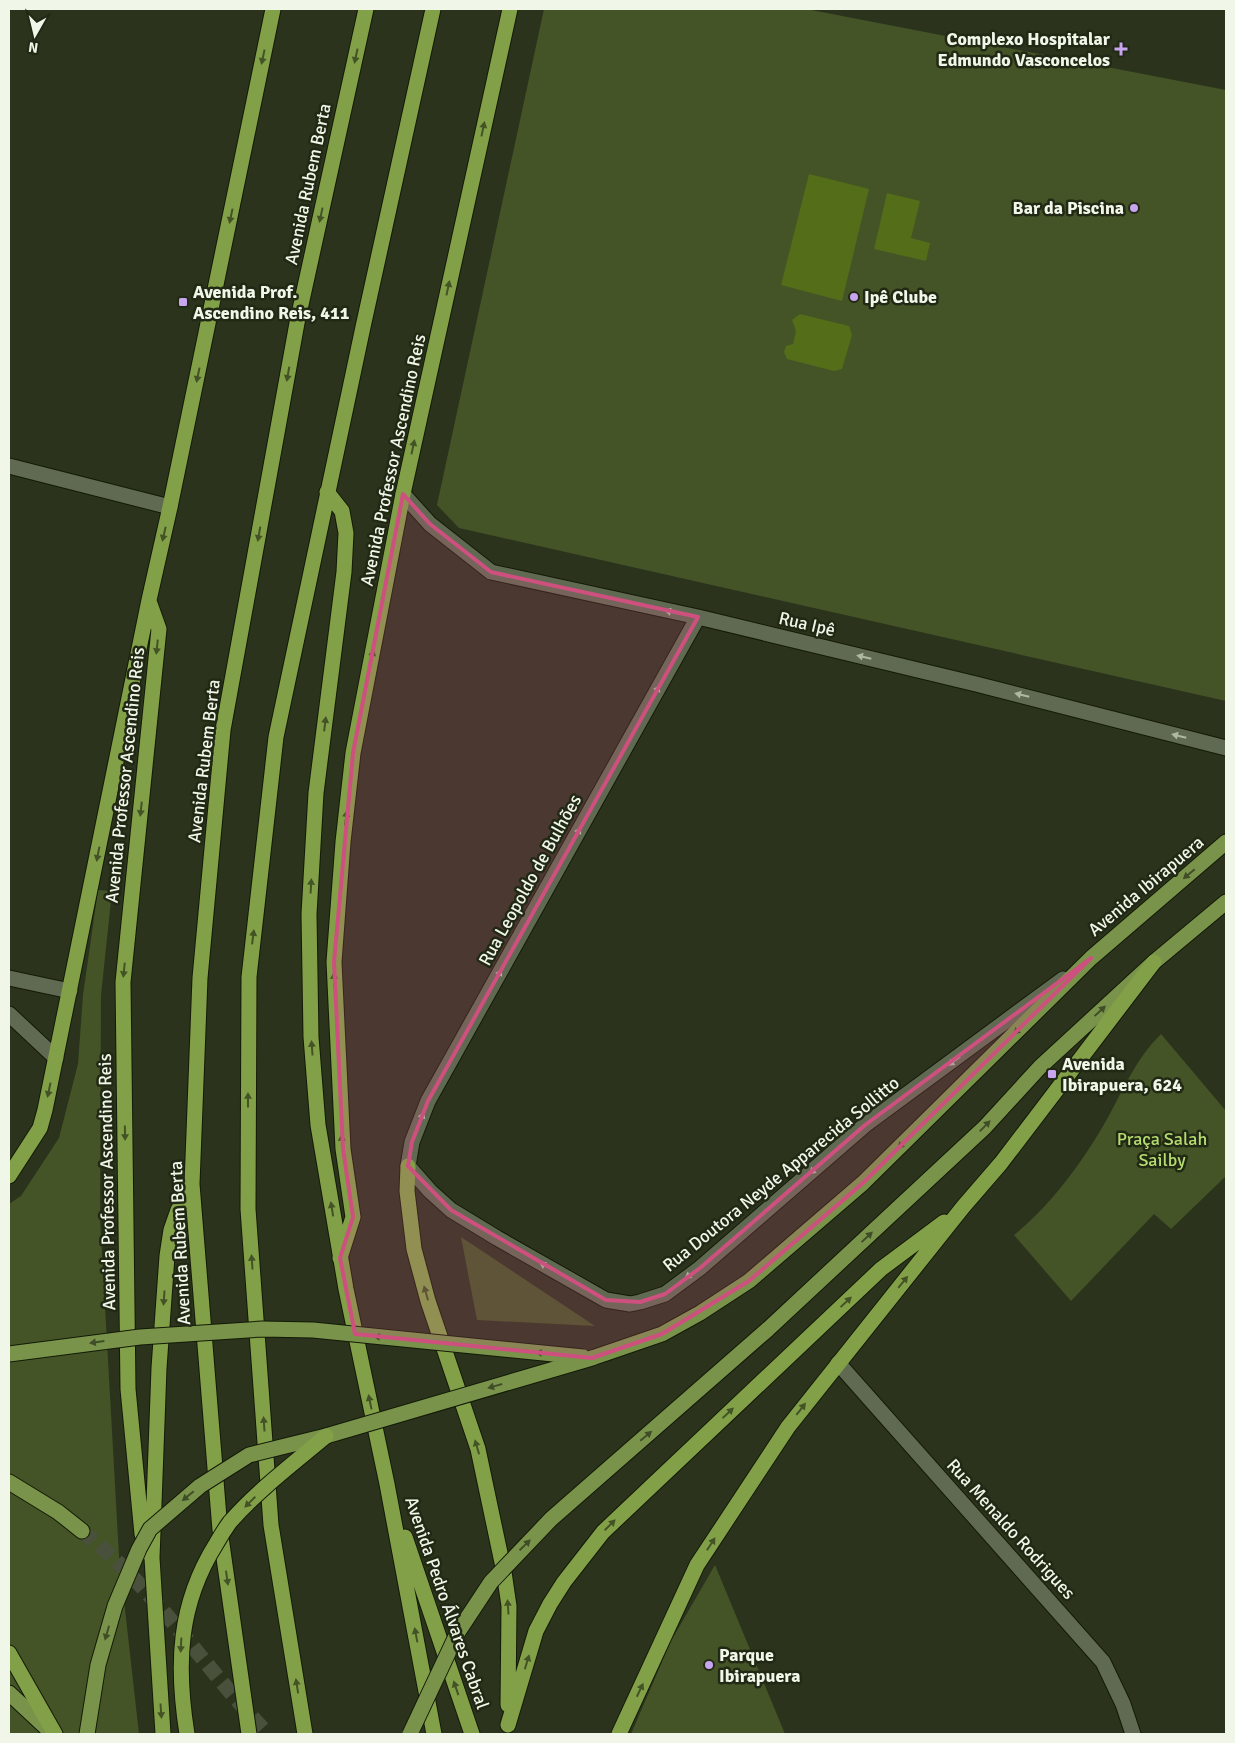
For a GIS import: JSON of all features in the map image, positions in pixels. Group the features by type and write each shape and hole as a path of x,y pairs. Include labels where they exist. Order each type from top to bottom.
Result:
{"highway":[{"path":"9,1176 40,1128 56,1058 149,600 273,9"},
{"name":"Avenida Rubem Berta","path":"249,1734 220,1530 192,1184 200,978 223,730 297,323 366,9"},
{"path":"305,1734 271,1525 248,1209 248,977 276,737 433,9"},
{"name":"Avenida Professor Ascendino Reis","path":"387,1484 340,1258 353,1217 342,1149 334,962 343,842 353,753 403,494 510,9"},
{"path":"328,492 342,512 346,534 344,572 316,792 310,933 312,1037 318,1125 340,1258"},
{"name":"Avenida Professor Ascendino Reis","path":"149,600 159,629 123,982 128,1389 142,1534 152,1558"},
{"path":"619,1734 697,1565 788,1427 963,1207 1001,1163 1154,962"},
{"path":"408,1166 407,1200 414,1250 428,1301 478,1449 504,1572 509,1613 507,1730"},
{"path":"163,1734 152,1558 159,1368 167,1256 178,1210 192,1184"},
{"path":"507,1730 539,1624 564,1582 603,1532 881,1269 963,1207"},
{"path":"187,1734 183,1708 180,1644 188,1600 205,1561 230,1523 326,1436"},
{"path":"387,1484 434,1734"},
{"name":"Avenida Pedro Álvares Cabral","path":"387,1484 472,1734"},
{"path":"9,1653 54,1734"}],"main road":[{"name":"Avenida Ibirapuera","path":"87,1734 98,1665 115,1606 139,1549 150,1529 200,1486 249,1455 326,1436 592,1358 662,1334 700,1313 748,1281 863,1183 1091,958 1226,842"},
{"path":"410,1734 458,1632 491,1582 564,1507 767,1330 985,1127 1040,1067 1154,962 1226,902"},
{"path":"9,1354 140,1337 262,1329 313,1330 592,1358"},
{"path":"9,1482 58,1512 82,1531"},
{"path":"9,1693 54,1734"}],"street":[{"path":"9,466 170,507"},
{"name":"Rua Ipê","path":"403,494 430,524 491,572 698,617 966,681 1226,748"},
{"name":"Rua Leopoldo de Bulhões","path":"408,1166 412,1142 428,1101 698,617"},
{"name":"Rua Doutora Neyde Apparecida Sollitto","path":"408,1166 430,1191 451,1210 497,1238 606,1300 630,1304 640,1302 665,1294 700,1268 865,1125 1091,958"},
{"path":"9,978 70,991"},
{"path":"9,1014 56,1058"},
{"name":"Rua Menaldo Rodrigues","path":"838,1364 1104,1662 1123,1704 1133,1734"}],"highlighted area":[{"path":"403,494 430,524 491,572 698,617 428,1101 412,1142 408,1166 451,1210 606,1300 640,1302 665,1294 700,1268 865,1125 1091,958 863,1183 749,1281 662,1334 592,1358 355,1334 340,1258 353,1217 343,1149 334,962 353,753"}],"green space":[{"name":"Ipê Clube","path":"544,9 806,9 1226,90 1226,701 459,528 437,505"},
{"path":"98,890 112,891 101,995 100,1218 119,1556 139,1734 9,1734 9,1204 21,1196 59,1138 78,1064 83,995"},
{"name":"Praça Salah Sailby","path":"1161,1034 1226,1111 1226,1176 1171,1229 1154,1214 1071,1301 1014,1235 1043,1208 1070,1176 1104,1125 1140,1060"},
{"path":"461,1237 595,1326 477,1320"},
{"name":"Parque Ibirapuera","path":"715,1565 785,1734 631,1734 671,1641"}],"shaded area":[{"path":"809,174 869,189 842,301 781,285"},
{"path":"887,193 920,201 911,238 930,243 926,261 874,249"},
{"path":"800,314 849,326 852,335 842,369 834,371 787,359 784,352 786,346 793,344 796,331 792,320"}],"tunnel":[{"path":"82,1531 133,1577 268,1734"}],"place":[{"name":"Complexo Hospitalar Edmundo Vasconcelos","path":"1121,49"},
{"name":"Bar da Piscina","path":"1134,208"},
{"name":"Ipê Clube","path":"854,297"},
{"name":"Avenida Prof. Ascendino Reis, 411","path":"183,302"},
{"name":"Avenida Ibirapuera, 624","path":"1052,1074"},
{"name":"Parque Ibirapuera","path":"709,1665"}]}
